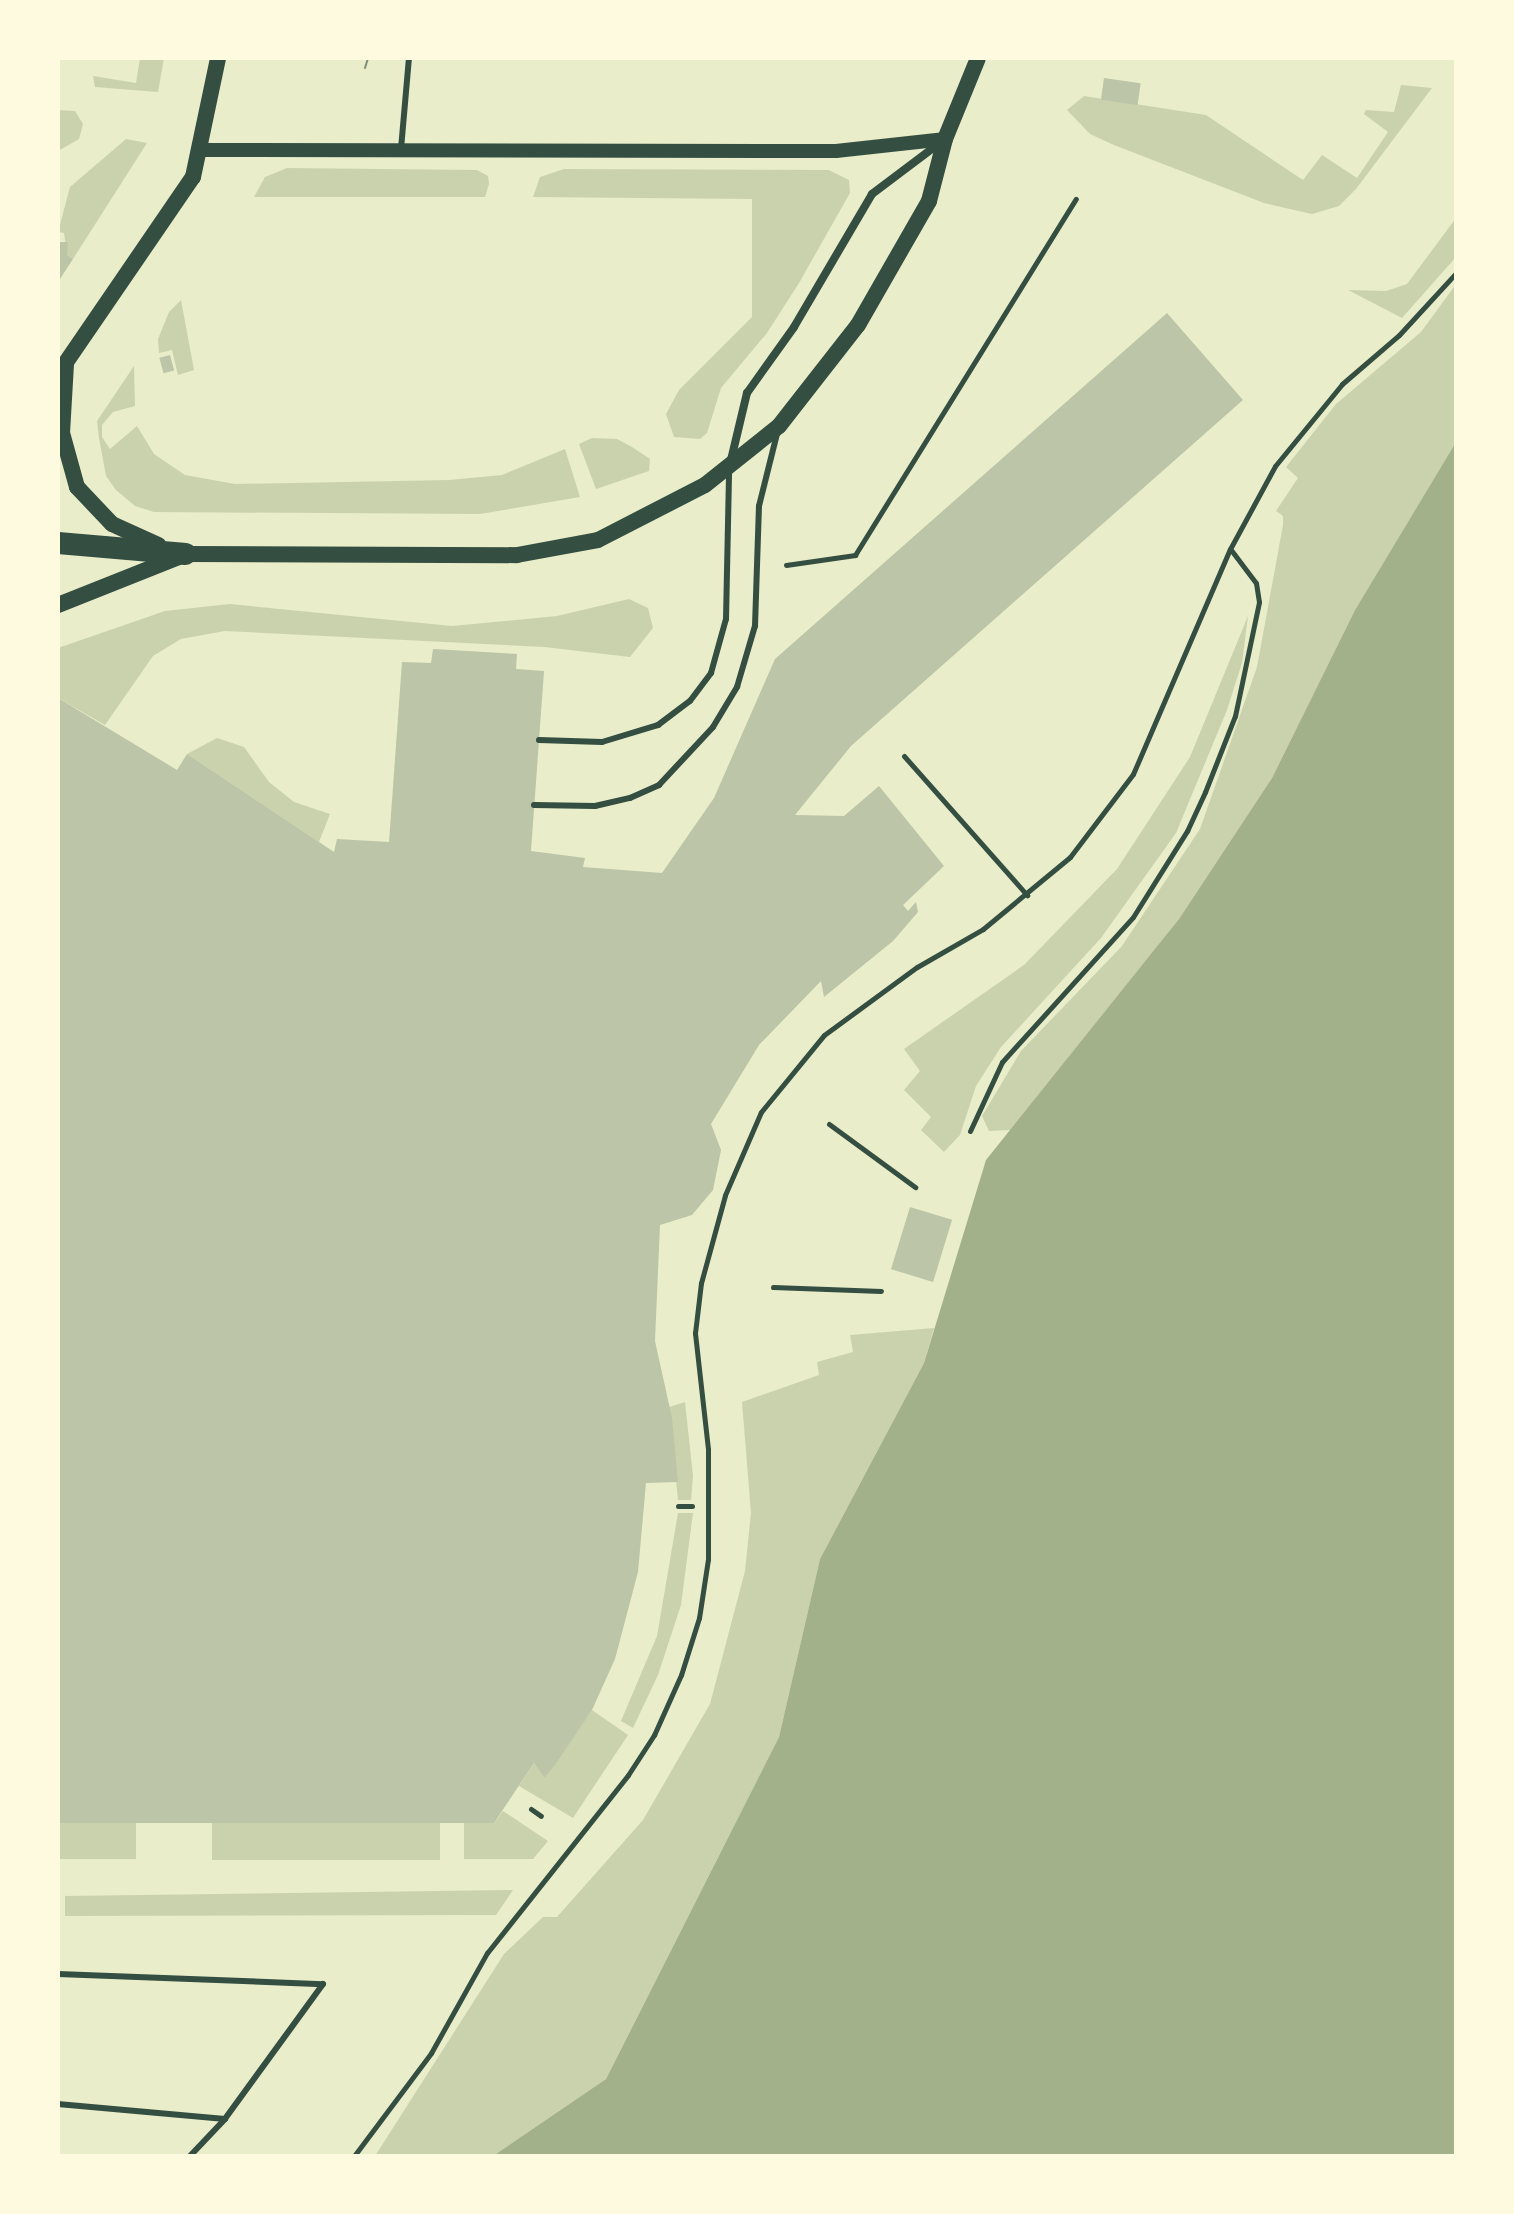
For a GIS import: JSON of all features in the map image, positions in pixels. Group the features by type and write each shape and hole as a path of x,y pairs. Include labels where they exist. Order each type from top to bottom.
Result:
{"highway":[{"path":"58,543 186,554"}],"main road":[{"path":"218,58 202,150 180,201 62,369 62,433 77,487 112,524 186,554 517,555 598,540 691,493 779,426 821,379 889,272 929,201 945,139 978,58"},
{"path":"58,605 186,554"}],"street":[{"path":"202,150 836,151 945,139"},
{"path":"729,467 747,393 794,327 872,194 945,139"}],"lane":[{"path":"401,149 409,58"},
{"path":"534,805 595,806 630,798 659,785 713,727 737,687 755,626 759,506 779,426"},
{"path":"539,740 602,742 658,725 690,701 711,673 726,619 729,467"},
{"path":"58,1974 323,1984 225,2119 190,2156"},
{"path":"58,2104 225,2119"}],"path":[{"path":"786,565 855,555 1076,199"},
{"path":"354,2156 431,2053 487,1953 654,1735 699,1618 710,1509 695,1333 709,1245 744,1148 780,1085 824,1035 1027,895 1070,857 1133,774 1230,549 1298,435 1342,384 1399,335 1456,273"},
{"path":"970,1131 1002,1062 1133,917 1187,831 1205,792 1235,716 1259,602 1256,583 1230,549"},
{"path":"904,756 1027,895"},
{"path":"829,1124 915,1187"},
{"path":"773,1287 881,1291"},
{"path":"678,1506 692,1506"},
{"path":"531,1809 541,1816"}],"shaded area":[{"path":"140,58 164,58 158,92 95,87 93,76 136,83"},
{"path":"1401,85 1432,88 1356,189 1339,206 1312,214 1264,203 1114,145 1090,134 1067,110 1084,96 1206,115 1303,180 1322,155 1357,178 1388,132 1364,114 1366,110 1394,112"},
{"path":"58,110 75,111 83,124 79,139 58,151"},
{"path":"126,139 147,143 73,259 67,255 64,233 58,232 70,187"},
{"path":"287,168 477,170 488,176 489,184 485,197 254,197 265,177"},
{"path":"564,169 829,170 849,180 850,193 799,283 767,333 721,388 707,433 700,439 674,437 666,414 679,390 752,317 752,199 533,197 540,177"},
{"path":"1456,218 1456,257 1402,318 1348,290 1386,291 1407,284"},
{"path":"1456,284 1456,442 1355,610 1272,778 1179,919 1103,1017 1011,1130 989,1131 982,1116 1021,1051 1122,946 1200,829 1257,667 1283,525 1283,516 1276,511 1298,478 1286,467 1336,404 1421,332"},
{"path":"181,300 194,370 178,375 172,350 159,353 158,339 169,312"},
{"path":"134,366 135,406 113,412 102,425 102,437 110,449 137,426 154,454 185,475 235,484 449,480 502,475 565,449 580,497 480,514 154,512 135,506 116,490 106,476 99,438 97,421"},
{"path":"592,438 617,439 632,447 650,459 649,471 596,489 579,444"},
{"path":"1456,442 1456,2156 493,2156 606,2079 779,1737 820,1559 924,1363 986,1160 1179,919 1272,778 1355,610"},
{"path":"629,599 648,608 653,628 630,657 544,647 225,631 181,639 153,656 105,725 58,698 58,648 165,611 230,604 452,626 557,616"},
{"path":"1248,616 1242,663 1227,710 1176,833 1101,938 1001,1047 976,1086 960,1135 944,1152 921,1130 931,1117 904,1090 920,1071 904,1049 1024,965 1117,869 1190,757"},
{"path":"217,738 244,747 269,782 294,802 330,814 319,842 187,754"},
{"path":"934,1328 924,1363 820,1559 779,1737 606,2079 493,2156 375,2156 504,1954 543,1917 557,1917 643,1820 710,1704 745,1571 751,1513 742,1402 819,1375 817,1362 853,1352 850,1335"},
{"path":"685,1402 693,1476 691,1500 678,1500 669,1407"},
{"path":"678,1513 693,1513 681,1605 658,1675 633,1728 621,1721 657,1636"},
{"path":"592,1710 628,1735 573,1818 519,1786 534,1763 544,1778"},
{"path":"503,1811 548,1841 533,1859 464,1859 464,1823 494,1823"},
{"path":"58,1823 136,1823 136,1859 58,1859"},
{"path":"212,1823 440,1823 440,1860 212,1860"},
{"path":"513,1890 496,1915 65,1916 65,1896"}],"building":[{"path":"1104,78 1141,83 1138,105 1101,100"},
{"path":"58,242 68,242 67,255 73,259 58,282"},
{"path":"1167,313 1243,400 851,746 795,815 844,816 879,786 944,866 903,905 908,911 916,902 918,912 893,941 824,997 821,981 759,1045 711,1124 721,1150 713,1190 692,1215 660,1225 655,1341 672,1418 678,1482 646,1483 638,1572 615,1659 592,1710 555,1765 544,1778 534,1763 494,1823 58,1823 58,698 177,770 187,754 334,852 337,839 389,842 402,662 431,663 433,649 517,654 516,669 544,671 531,851 585,858 583,867 662,873 714,798 775,659"},
{"path":"170,355 174,370 164,373 159,358"},
{"path":"910,1207 952,1220 933,1282 891,1269"}],"tram line":[{"path":"365,68 368,58"}]}
